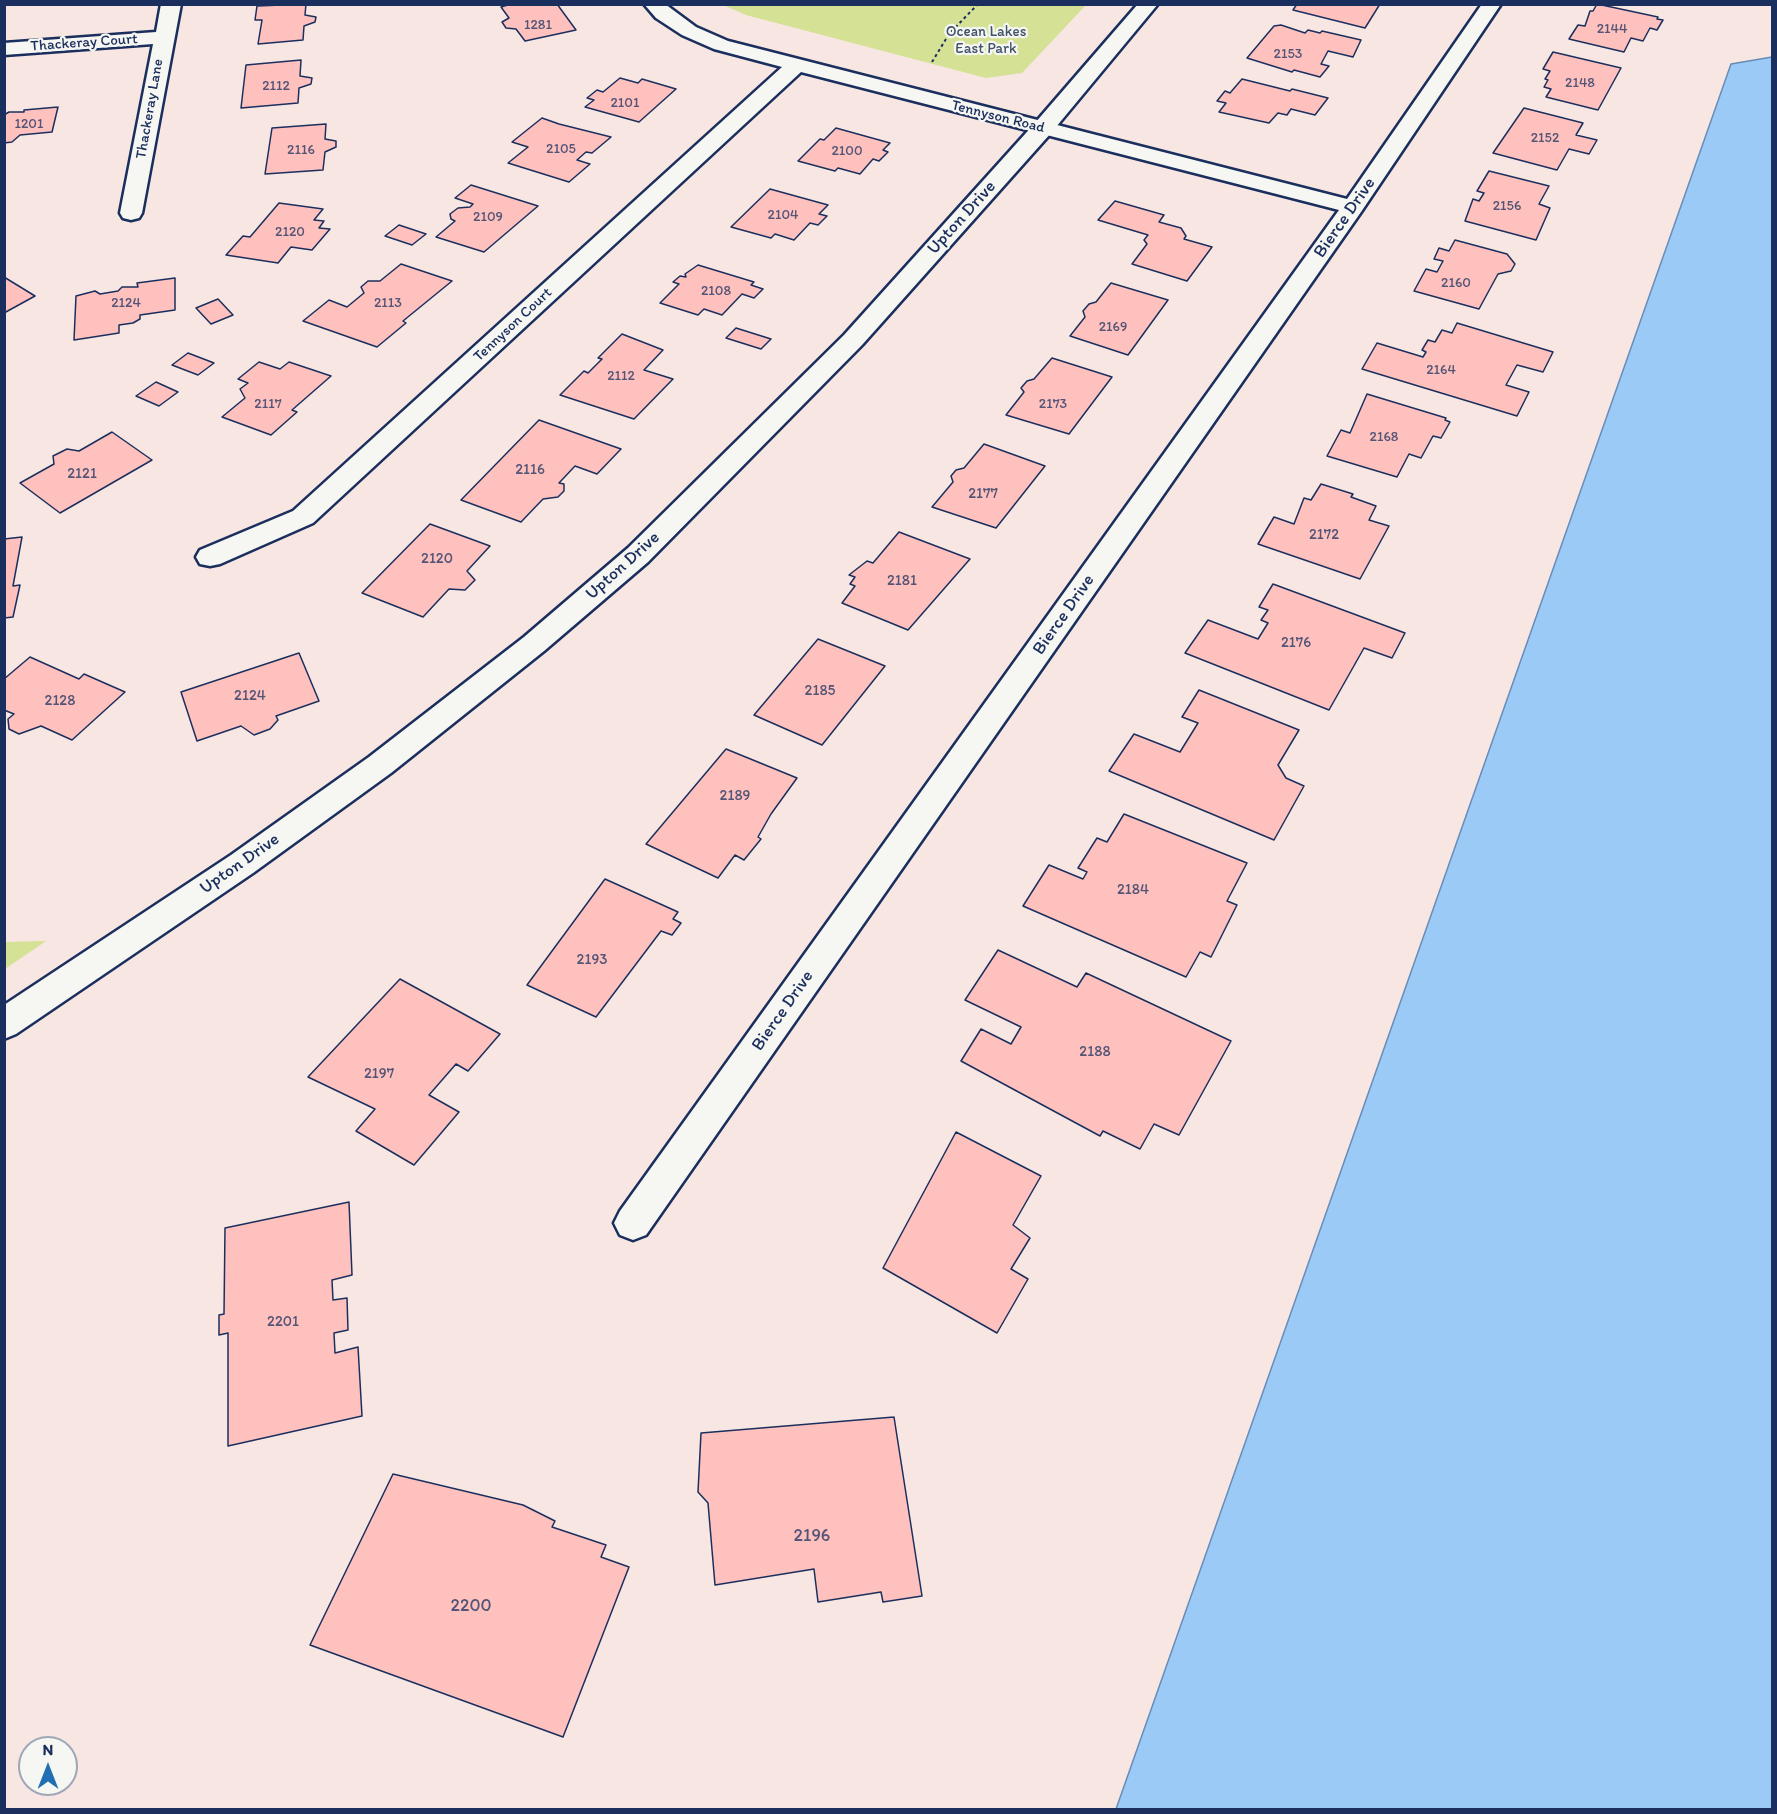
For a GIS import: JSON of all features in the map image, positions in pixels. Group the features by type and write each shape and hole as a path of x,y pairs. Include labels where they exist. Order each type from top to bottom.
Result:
{"street":[{"name":"Thackeray Lane","path":"131,213 171,4"},
{"name":"Tennyson Road","path":"653,4 663,14 689,31 721,45 1353,207"},
{"name":"Upton Drive","path":"4,1024 242,864 380,765 534,644 638,555 853,340 1043,128 1149,4"},
{"name":"Bierce Drive","path":"633,1223 1353,207 1492,4"},
{"name":"Thackeray Court","path":"4,49 163,37"},
{"name":"Tennyson Court","path":"210,557 303,517 796,65"}],"path":[{"path":"931,64 949,34 978,4"}],"green space":[{"name":"Ocean Lakes East Park","path":"723,5 1086,5 1022,73 986,78 746,15"},
{"path":"46,941 5,969 5,942"}],"water":[{"path":"1772,57 1772,1809 1116,1809 1731,64"}],"building":[{"path":"306,4 305,15 316,17 315,22 304,26 303,40 258,44 262,20 255,20 257,6"},
{"path":"511,4 557,4 576,30 525,41 516,29 506,28 502,22 509,18 501,7"},
{"path":"1297,4 1380,4 1365,28 1293,10"},
{"path":"1597,4 1663,20 1657,30 1650,28 1643,41 1631,38 1624,52 1569,39 1578,25 1585,26 1590,11 1593,11"},
{"path":"1281,25 1305,33 1308,30 1320,33 1322,31 1361,40 1353,57 1328,51 1321,64 1329,66 1320,77 1294,70 1292,72 1247,58 1274,26"},
{"path":"1553,52 1621,68 1598,110 1546,97 1551,89 1544,87 1548,80 1545,79 1550,71 1543,69"},
{"path":"301,60 300,76 312,78 311,84 299,88 298,103 241,108 246,65"},
{"path":"620,78 638,83 642,79 676,89 639,122 585,107 594,100 587,98 597,90 603,92"},
{"path":"1242,79 1328,98 1315,115 1291,109 1287,115 1278,113 1269,123 1219,112 1226,103 1217,101 1225,91 1230,93"},
{"path":"58,107 52,132 20,135 12,142 4,143 4,115 9,112"},
{"path":"1524,108 1583,123 1576,135 1597,140 1589,154 1569,149 1557,170 1493,153"},
{"path":"542,118 611,137 592,153 586,152 577,160 590,164 569,182 508,163 528,147 512,142"},
{"path":"326,124 325,139 336,141 336,147 325,152 323,170 265,174 272,128"},
{"path":"836,128 890,143 883,150 888,152 879,161 873,159 860,174 838,168 835,171 798,161 820,139 824,140"},
{"path":"1489,171 1549,186 1539,204 1550,208 1536,240 1465,221 1473,199 1479,201 1484,193 1477,191"},
{"path":"471,185 538,206 484,252 436,237 455,221 451,219 450,214 458,208 470,207 473,204 455,198"},
{"path":"770,189 828,205 819,214 827,216 818,225 810,223 794,240 775,234 771,238 731,227"},
{"path":"1115,201 1164,215 1159,222 1181,228 1186,236 1184,239 1212,247 1187,281 1132,264 1147,244 1144,240 1148,235 1098,220"},
{"path":"279,203 323,209 314,220 324,221 319,228 330,229 312,250 291,247 278,263 226,255 243,236 250,237"},
{"path":"399,225 426,234 412,245 385,236"},
{"path":"1455,240 1507,254 1515,264 1511,271 1498,274 1479,309 1414,291 1426,269 1437,272 1443,261 1434,259 1439,248 1449,251"},
{"path":"401,264 452,281 403,321 406,323 377,347 303,321 329,300 347,307 364,293 361,287 368,281 380,281"},
{"path":"698,265 754,282 751,285 763,289 754,298 742,294 722,315 704,309 698,315 660,303 679,284 673,282 680,276 686,277 685,274"},
{"path":"4,277 35,296 4,313"},
{"path":"175,278 175,310 140,315 140,319 133,323 119,325 119,333 74,340 76,296 95,291 100,294 118,291 122,287 138,287 137,283"},
{"path":"1111,283 1168,300 1128,355 1070,336 1085,317 1083,311 1089,304 1096,302"},
{"path":"218,299 233,315 211,324 196,308"},
{"path":"1457,323 1553,352 1543,372 1517,365 1506,385 1529,392 1517,416 1362,369 1377,343 1423,357 1426,352 1422,350 1428,340 1435,342 1442,330 1452,333"},
{"path":"736,328 771,339 761,349 726,338"},
{"path":"622,334 663,350 644,370 673,379 634,419 560,395 584,371 588,373 602,359 598,358"},
{"path":"188,353 214,363 198,375 172,365"},
{"path":"1052,358 1112,377 1069,434 1006,415 1024,392 1021,388 1027,381 1034,379"},
{"path":"259,362 280,369 289,362 331,376 292,410 297,412 271,435 222,417 245,398 240,389 248,383 238,379"},
{"path":"156,382 178,392 159,406 136,396"},
{"path":"1367,394 1446,418 1445,420 1450,422 1441,438 1433,436 1421,458 1409,454 1397,477 1327,456 1341,430 1350,433"},
{"path":"539,420 621,449 597,474 575,466 559,483 564,484 564,491 558,497 543,499 521,522 461,500"},
{"path":"112,432 152,460 60,513 20,483 54,464 53,456 67,449 79,451"},
{"path":"984,444 1045,466 996,528 932,507 953,482 951,476 956,470 964,468"},
{"path":"1321,484 1353,494 1351,497 1376,506 1369,520 1389,526 1360,579 1258,544 1274,517 1294,524 1304,498 1311,500"},
{"path":"430,524 490,546 467,571 475,580 465,590 449,589 423,617 362,593"},
{"path":"899,532 970,559 908,630 842,603 855,586 850,584 855,577 849,575 867,561 873,563"},
{"path":"22,537 13,586 20,585 13,617 4,618 4,539"},
{"path":"1273,584 1405,633 1392,658 1364,648 1329,710 1185,653 1208,620 1258,639 1268,623 1261,620 1268,610 1259,607"},
{"path":"818,639 885,666 822,745 754,715"},
{"path":"299,653 319,701 276,716 278,720 270,729 254,735 241,726 197,741 181,692"},
{"path":"30,657 79,679 84,674 125,692 72,740 41,726 19,734 9,729 8,719 14,714 4,710 4,679"},
{"path":"1199,690 1299,730 1278,765 1286,778 1304,786 1274,840 1109,771 1134,734 1180,752 1198,723 1182,717"},
{"path":"726,749 797,778 771,814 758,837 761,839 744,860 735,855 718,878 646,844"},
{"path":"1124,814 1247,863 1227,901 1237,905 1211,957 1200,952 1186,977 1023,906 1049,865 1083,879 1087,872 1078,868 1097,838 1107,842"},
{"path":"605,879 678,912 673,919 681,923 672,935 661,931 596,1017 527,985"},
{"path":"998,950 1077,987 1086,973 1231,1041 1179,1135 1154,1124 1140,1149 1103,1131 1100,1136 961,1061 981,1029 1011,1044 1021,1027 965,1000"},
{"path":"400,979 500,1034 468,1071 456,1064 429,1095 459,1112 414,1165 356,1131 375,1109 308,1077"},
{"path":"956,1132 1041,1176 1013,1225 1030,1238 1011,1269 1028,1279 997,1333 883,1268"},
{"path":"349,1202 352,1275 332,1280 333,1300 347,1298 348,1330 334,1333 335,1353 358,1347 362,1416 228,1446 228,1333 219,1335 219,1315 224,1314 225,1228"},
{"path":"894,1417 922,1596 883,1602 881,1592 818,1602 814,1569 715,1585 708,1503 698,1492 701,1433"},
{"path":"393,1474 523,1505 555,1521 552,1527 606,1545 601,1557 629,1567 563,1737 310,1645"}]}
